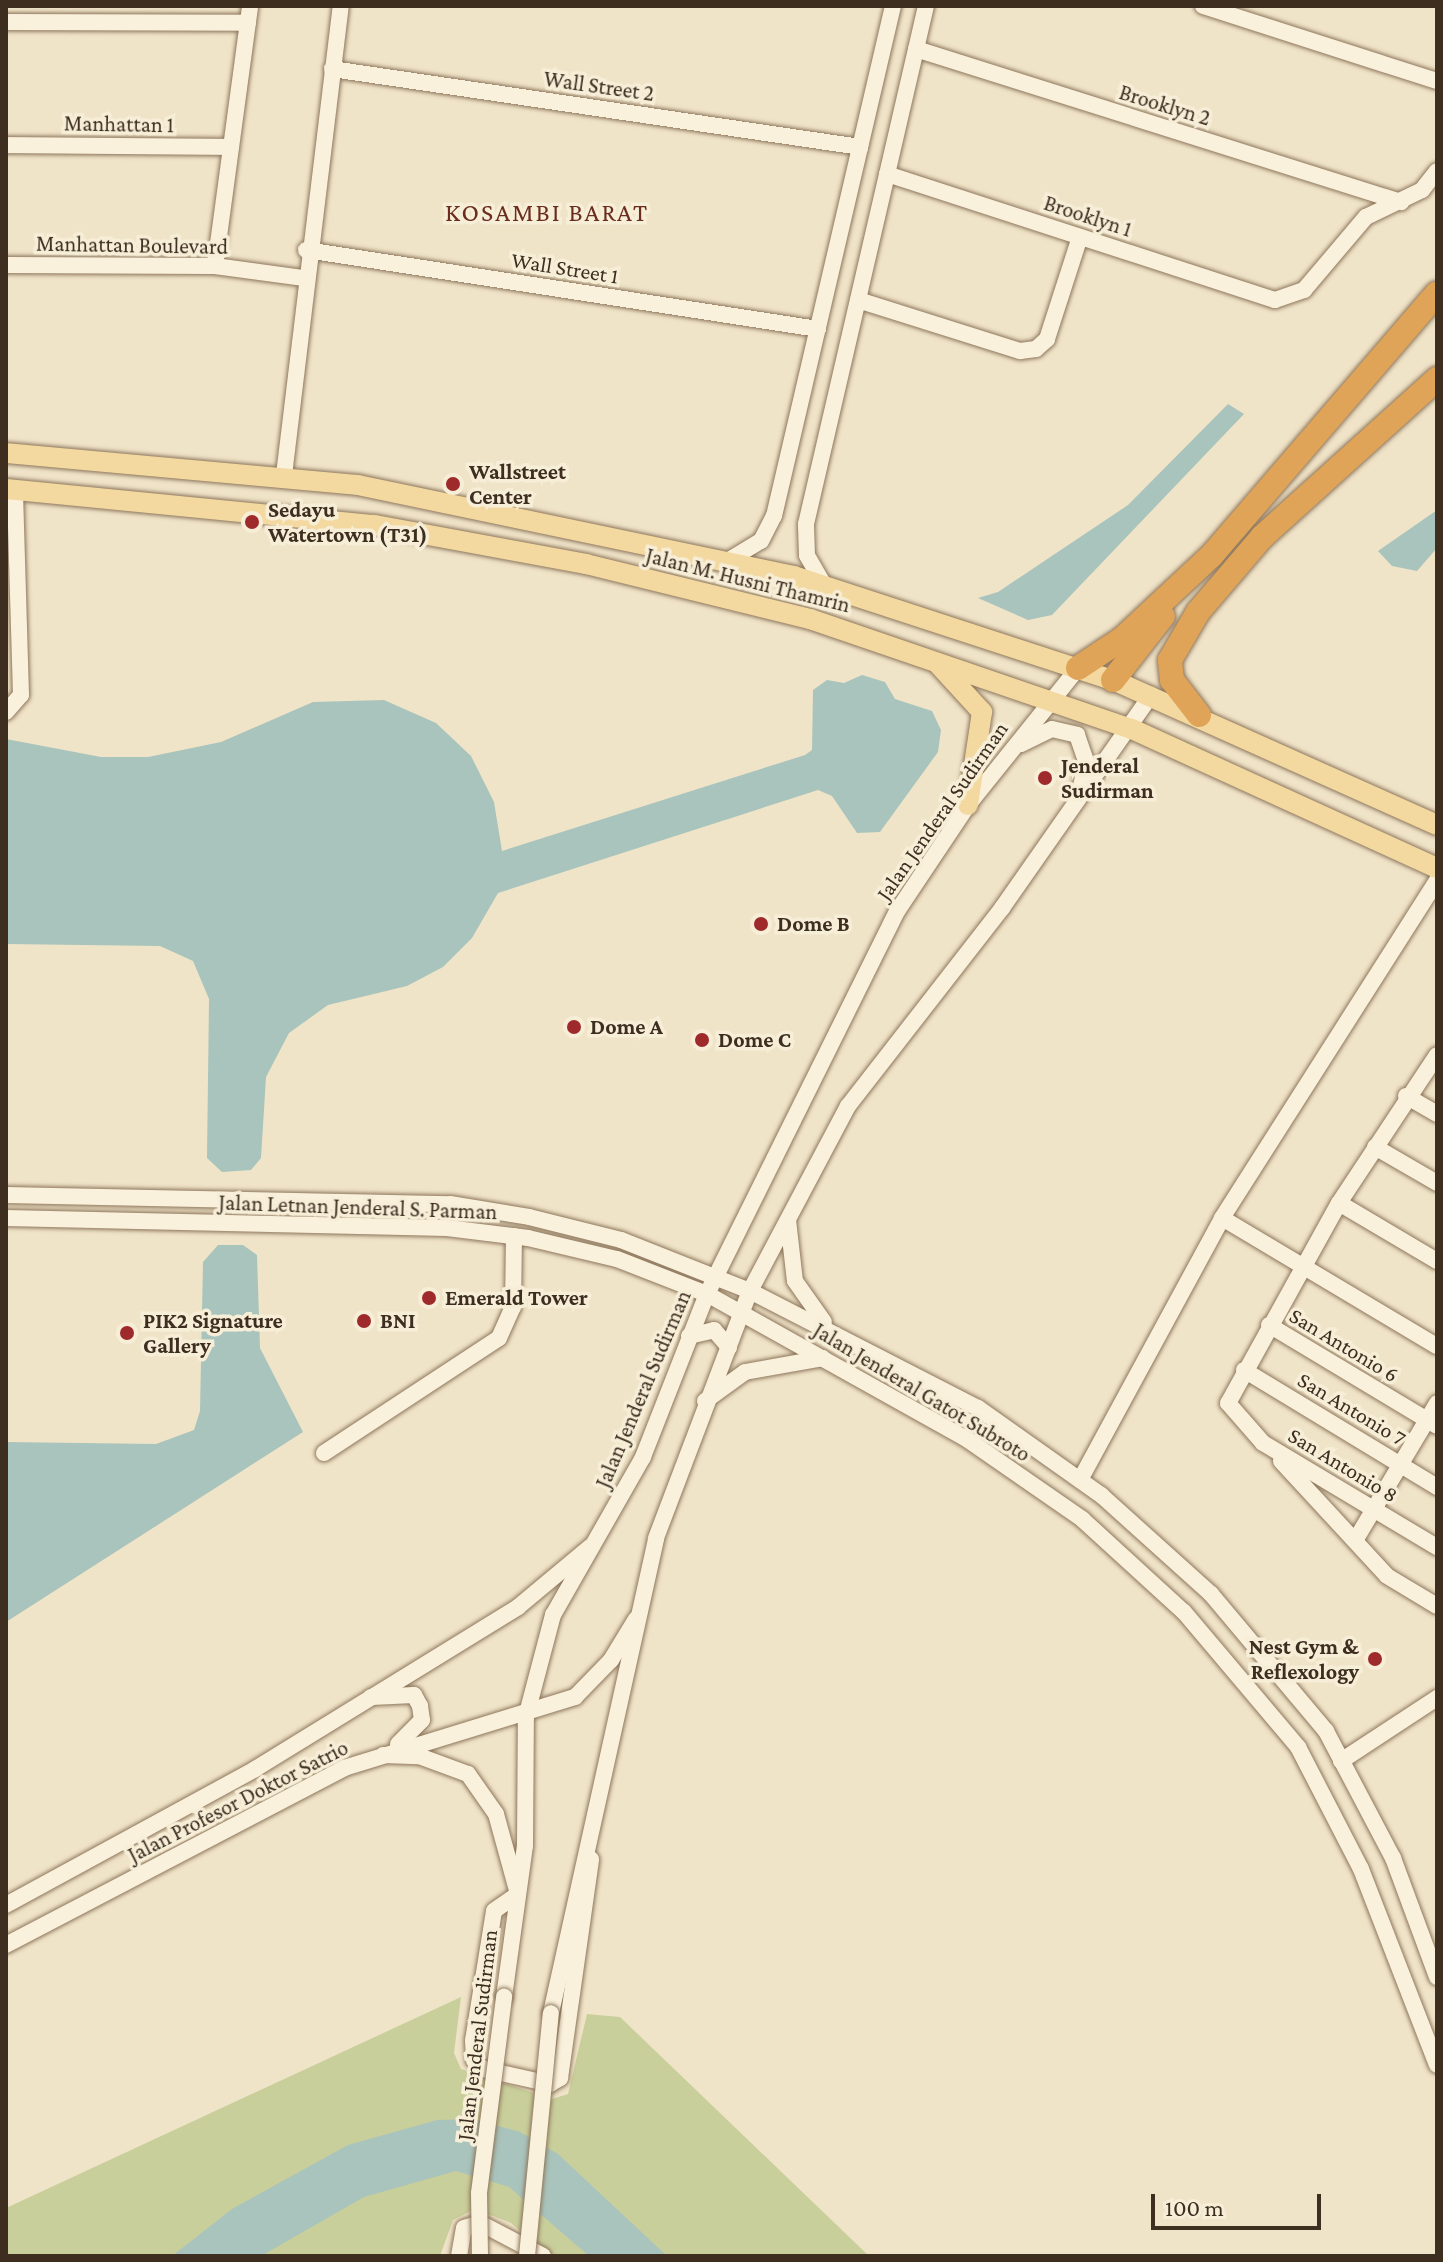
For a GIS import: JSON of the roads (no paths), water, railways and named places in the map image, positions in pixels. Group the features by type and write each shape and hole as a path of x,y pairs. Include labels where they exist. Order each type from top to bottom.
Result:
{"highway":[{"path":"1337,414 1437,272"},
{"path":"1113,680 1212,555 1337,414 1437,293"},
{"path":"1199,715 1170,673 1179,643 1254,547 1437,379"},
{"path":"1078,668 1122,639 1212,555"}],"main road":[{"name":"Jalan M. Husni Thamrin","path":"6,453 284,475 473,504 729,560 824,585 1113,680 1199,715 1437,825"},
{"name":"Jalan M. Husni Thamrin","path":"11,489 204,503 460,539 703,591 928,655 1050,698 1132,729 1437,868"},
{"path":"928,655 966,687 982,712 968,805"}],"street":[{"path":"284,475 306,250 341,6"},
{"path":"729,560 769,530 893,6"},
{"path":"824,585 807,555 806,524 926,6"},
{"path":"1203,6 1437,81"},
{"path":"6,22 249,15 215,266"},
{"name":"Brooklyn 2","path":"916,49 1401,202"},
{"name":"Wall Street 2","path":"332,69 860,147"},
{"name":"Manhattan 1","path":"6,145 231,147"},
{"path":"1401,202 1437,171"},
{"name":"Brooklyn 1","path":"887,174 1275,300 1304,290 1366,217 1401,202"},
{"path":"858,300 1020,351 1036,349 1047,339 1080,237"},
{"name":"Wall Street 1","path":"306,250 818,329"},
{"name":"Manhattan Boulevard","path":"6,265 215,266 304,278"},
{"path":"6,712 21,695 11,489"},
{"name":"Jalan Jenderal Sudirman","path":"480,2256 479,2193 518,1894 526,1717 553,1615 600,1539 643,1457 707,1294 841,1014 968,805 1050,698 1078,668"},
{"path":"527,2256 551,2013 566,1917 606,1770 656,1538 705,1401 750,1291 848,1106 1073,811 1132,729 1151,695"},
{"path":"997,767 1035,734 1072,732 1086,761 1073,811"},
{"path":"1080,1480 1222,1218 1437,881"},
{"path":"1244,1370 1339,1203 1406,1096 1437,1055"},
{"path":"1406,1096 1437,1114"},
{"path":"1375,1147 1437,1183"},
{"name":"Jalan Letnan Jenderal S. Parman","path":"6,1195 450,1204 621,1240 716,1276"},
{"path":"1339,1203 1437,1261"},
{"path":"788,1215 795,1281 835,1333"},
{"name":"Jalan Letnan Jenderal S. Parman","path":"6,1218 514,1236 617,1259 707,1294 743,1312"},
{"path":"1222,1218 1437,1346"},
{"path":"324,1453 499,1338 513,1307 514,1236"},
{"name":"Jalan Jenderal Gatot Subroto","path":"716,1276 835,1333 978,1408 1080,1480 1211,1594 1326,1731 1393,1858 1437,1977"},
{"name":"Jalan Jenderal Gatot Subroto","path":"743,1312 968,1440 1082,1519 1184,1612 1298,1747 1361,1869 1437,2065"},
{"name":"San Antonio 6","path":"1269,1325 1432,1424"},
{"path":"689,1336 714,1330 729,1347"},
{"path":"705,1401 745,1372 824,1358"},
{"name":"San Antonio 8","path":"1244,1370 1230,1393 1233,1413 1263,1443 1437,1547"},
{"name":"San Antonio 7","path":"1244,1370 1437,1487"},
{"path":"1356,1539 1400,1465 1432,1424 1437,1403"},
{"path":"1263,1443 1356,1539 1387,1576 1437,1606"},
{"name":"Jalan Profesor Doktor Satrio","path":"6,1905 255,1769 356,1702 518,1607 600,1539"},
{"name":"Jalan Profesor Doktor Satrio","path":"6,1945 260,1809 383,1755 526,1717 575,1697 611,1660 643,1607"},
{"path":"356,1702 395,1692 414,1695 420,1706 414,1732 383,1755"},
{"path":"1341,1761 1437,1698"},
{"path":"383,1755 419,1756 468,1774 496,1814 518,1894 494,1911 474,2060 483,2069 550,2084 566,2066 606,1770"},
{"path":"459,2256 464,2228 480,2223 543,2256"}],"water":[{"path":"1228,404 1244,414 1052,615 1028,620 978,598 998,592 1128,505"},
{"path":"1437,510 1437,548 1417,571 1392,566 1378,551"},
{"path":"862,675 885,682 895,699 932,711 941,730 938,752 880,832 857,833 832,796 818,790 498,893 472,938 443,967 407,986 328,1005 289,1033 266,1077 261,1158 251,1170 222,1172 207,1158 209,999 193,961 160,946 6,944 6,739 101,757 148,757 221,742 313,702 384,700 436,723 471,756 494,802 502,851 805,755 812,750 813,690 827,680 844,683"},
{"path":"218,1245 243,1245 257,1255 260,1348 303,1432 6,1622 6,1442 156,1444 194,1430 200,1411 203,1262"},
{"path":"474,2119 520,2132 558,2154 667,2256 589,2256 509,2187 456,2171 364,2197 261,2256 172,2256 232,2209 348,2145 437,2120"}],"place":[{"name":"Wallstreet Center","path":"453,484"},
{"name":"Sedayu Watertown (T31)","path":"252,522"},
{"name":"Jenderal Sudirman","path":"1045,778"},
{"name":"Dome B","path":"761,924"},
{"name":"Dome A","path":"574,1027"},
{"name":"Dome C","path":"702,1040"},
{"name":"Emerald Tower","path":"429,1298"},
{"name":"BNI","path":"364,1321"},
{"name":"PIK2 Signature Gallery","path":"127,1333"},
{"name":"Nest Gym & Reflexology","path":"1375,1659"}],"district":[{"name":"KOSAMBI BARAT","path":"547,213"}]}
